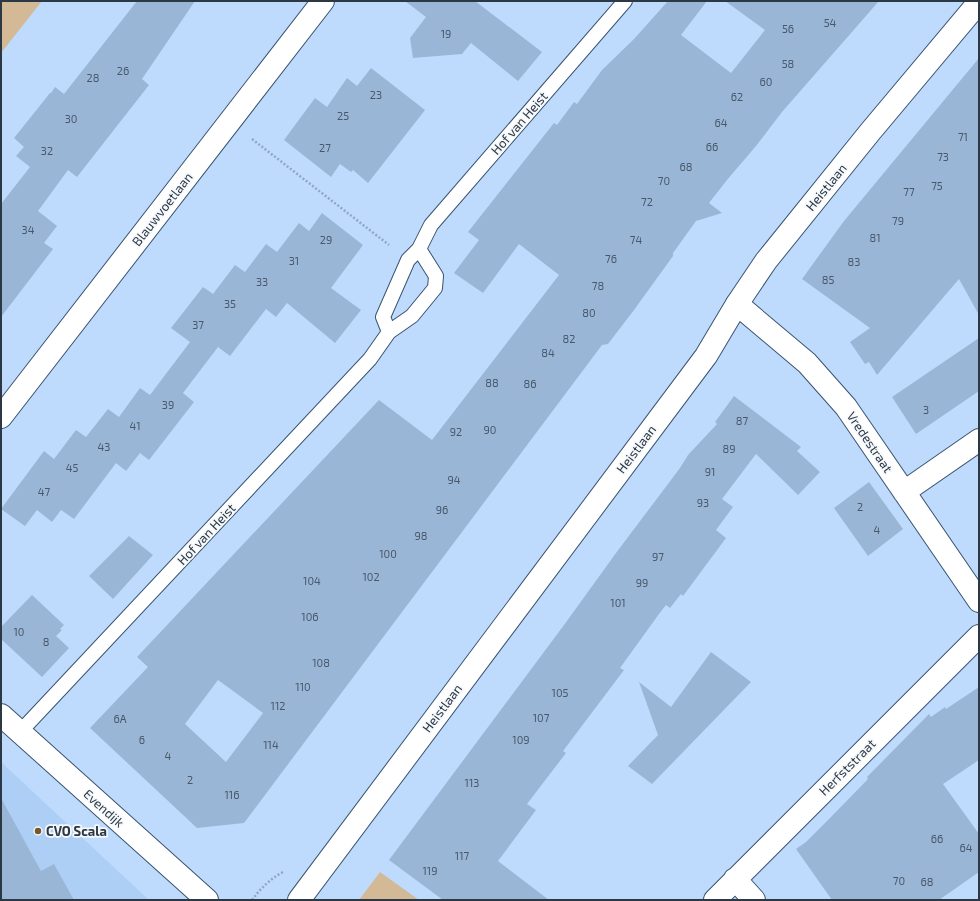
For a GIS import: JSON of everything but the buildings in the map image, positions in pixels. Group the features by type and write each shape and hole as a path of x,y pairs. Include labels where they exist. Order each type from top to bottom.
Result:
{"street":[{"name":"Blauwvoetlaan","path":"1,417 323,1"},
{"name":"Heistlaan","path":"299,900 706,356 766,261 870,132 979,2"},
{"name":"Vredestraat","path":"738,304 807,363 846,407 979,601"},
{"path":"904,492 979,440"},
{"name":"Herfststraat","path":"715,900 979,636"},
{"name":"Evendijk","path":"1,715 208,900"},
{"path":"735,879 754,900"}],"lane":[{"name":"Hof van Heist","path":"408,260 419,249 431,225 625,1"},
{"path":"408,260 383,317 389,332 412,316 435,288 436,276 419,249"},
{"name":"Hof van Heist","path":"20,732 370,359 389,332"}],"path":[{"path":"229,121 408,260"}],"shaded area":[{"path":"1,1 42,1 1,53"},
{"name":"CVO Scala","path":"1,762 149,900 1,900"},
{"path":"380,872 419,900 359,900"}],"place":[{"name":"CVO Scala","path":"38,831"}]}
